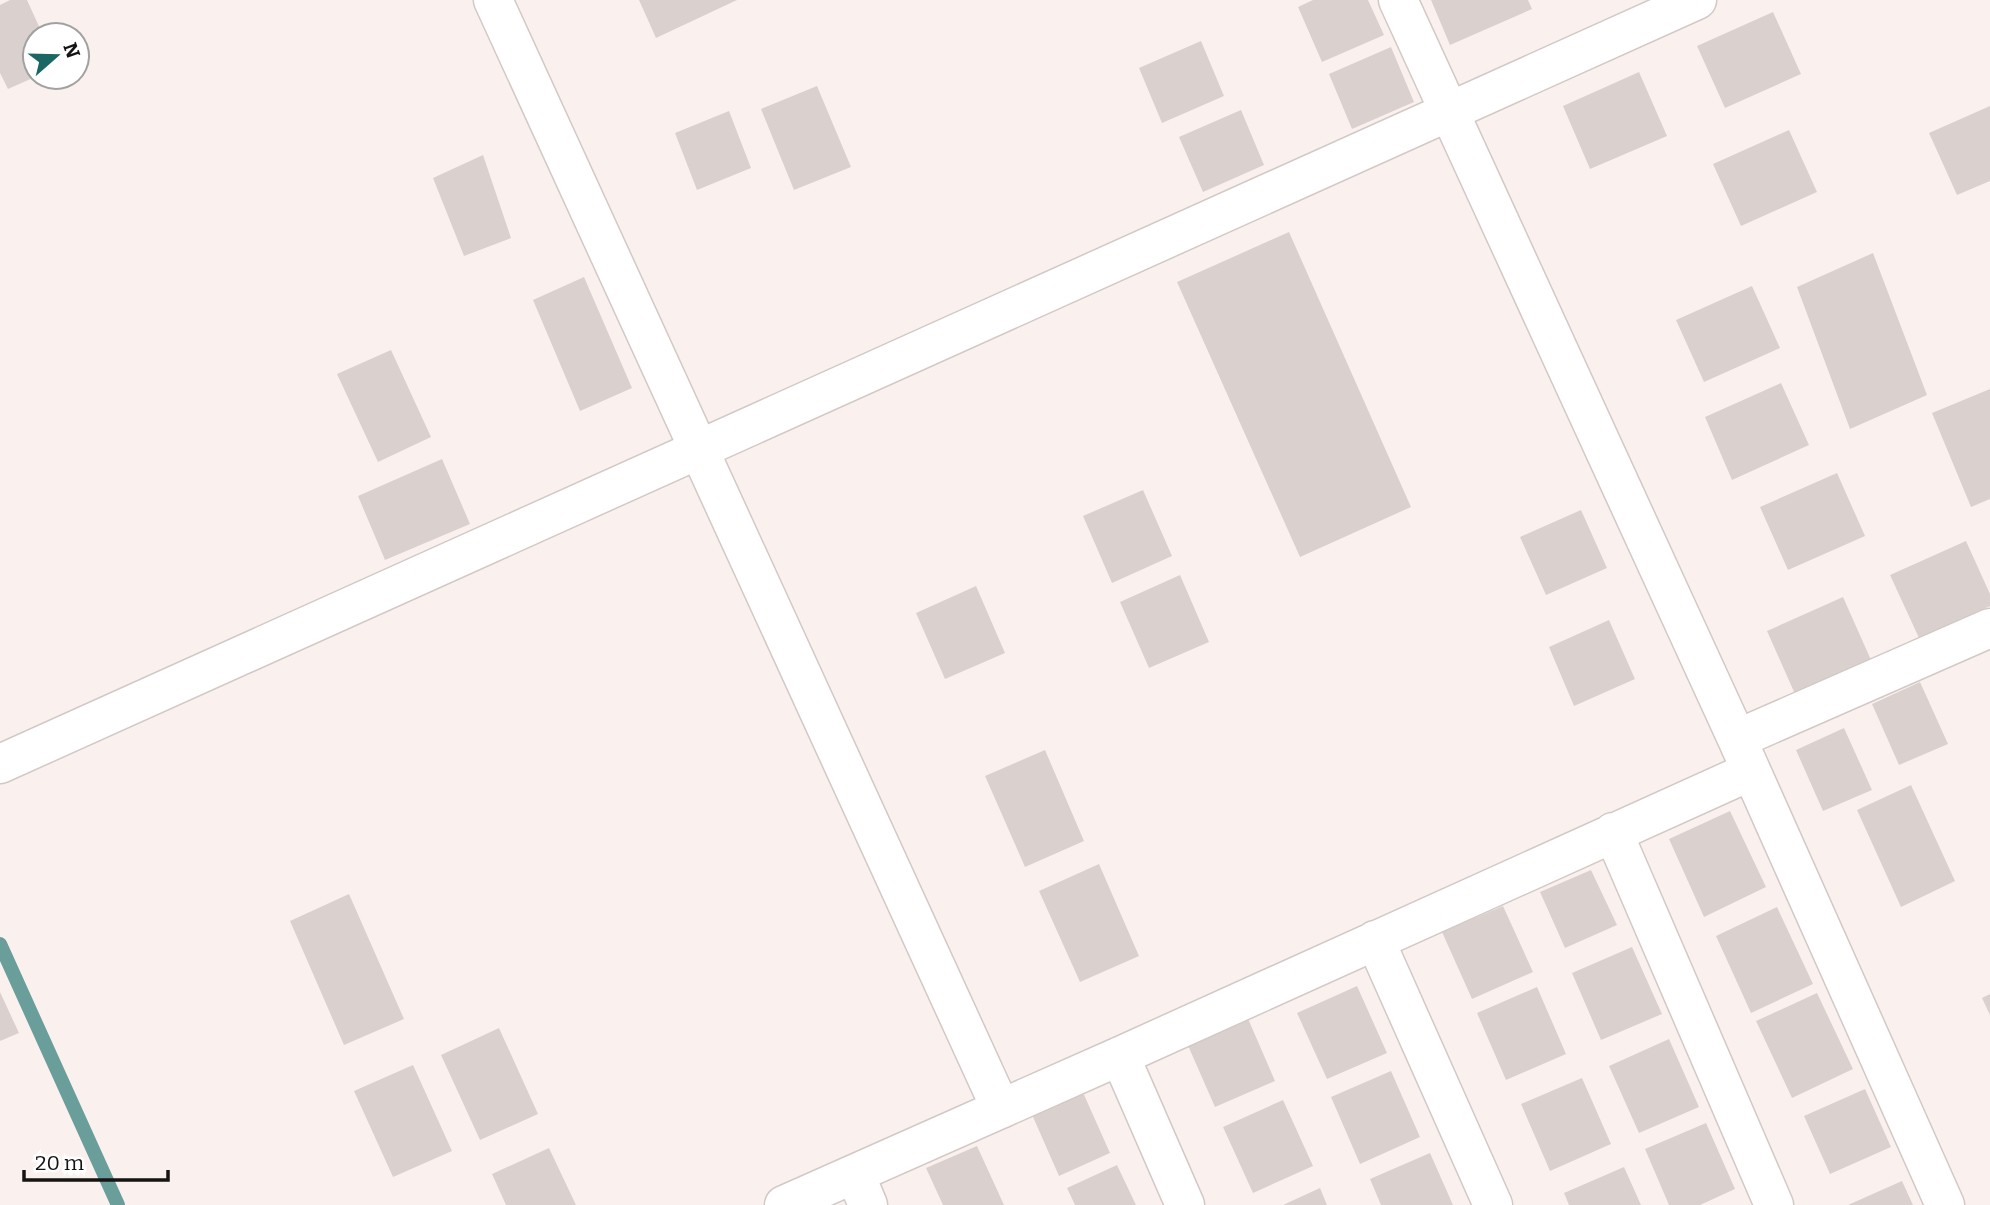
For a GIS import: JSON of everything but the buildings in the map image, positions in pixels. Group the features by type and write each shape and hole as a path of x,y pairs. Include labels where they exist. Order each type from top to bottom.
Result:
{"street":[{"path":"493,0 1001,1109"},
{"path":"1398,0 1744,755 1945,1205"},
{"path":"0,764 1697,0"},
{"path":"784,1205 861,1190 1001,1109 1613,832 1744,755 1990,628"},
{"path":"1613,832 1774,1205"},
{"path":"1375,940 1493,1205"},
{"path":"1120,1056 1185,1205"}],"waterway":[{"path":"0,944 118,1205"}]}
